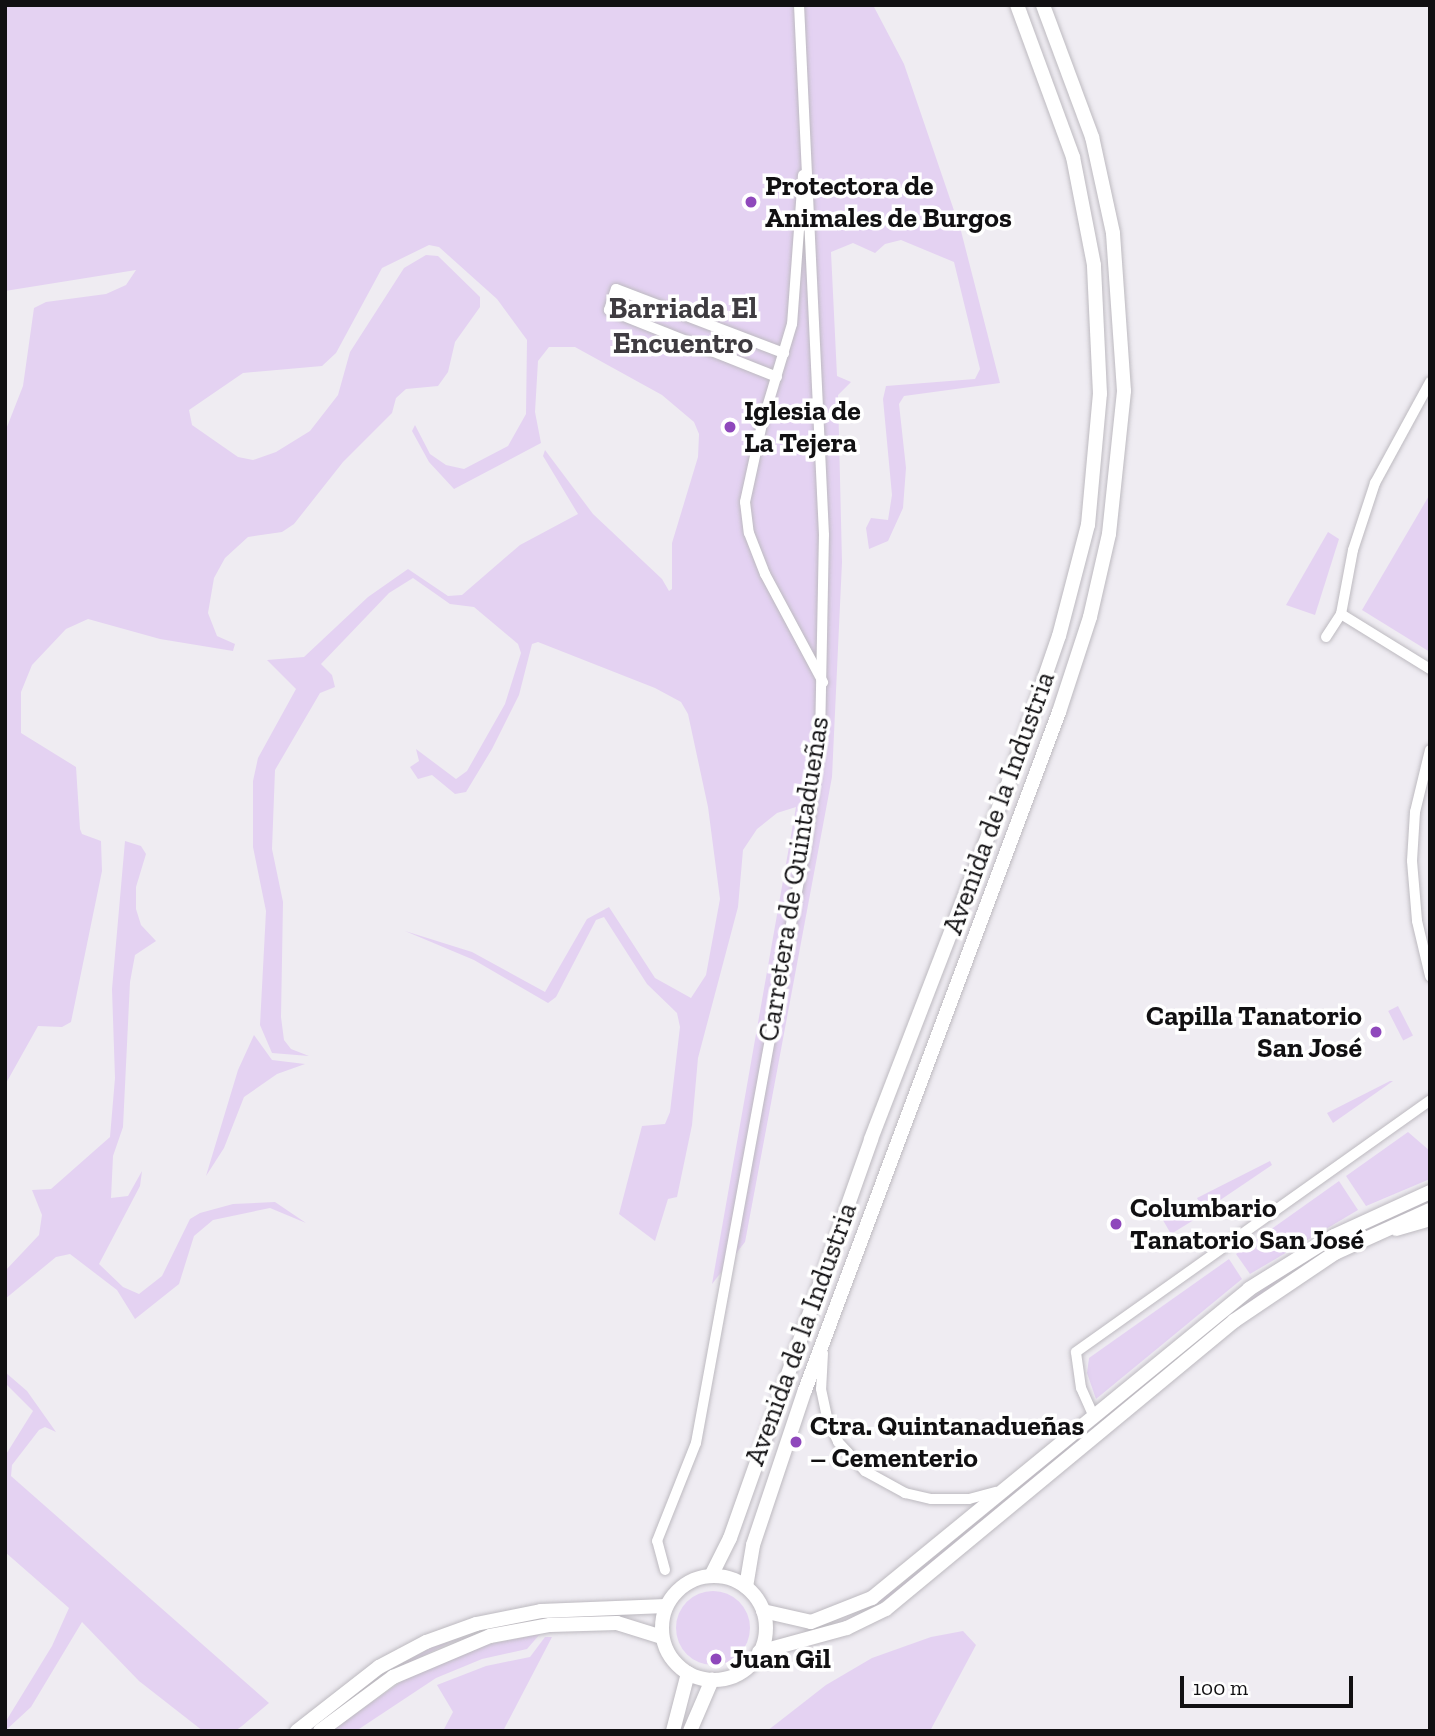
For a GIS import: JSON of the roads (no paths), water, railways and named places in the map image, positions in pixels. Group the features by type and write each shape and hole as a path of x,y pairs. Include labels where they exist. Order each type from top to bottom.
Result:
{"main road":[{"name":"Avenida de la Industria","path":"746,1587 753,1545 859,1240 1059,712 1090,617 1116,494 1124,391 1113,233 1088,127 1043,5"},
{"name":"Avenida de la Industria","path":"711,1576 730,1538 871,1139 1009,782 1056,646 1084,541 1098,439 1096,282 1073,157 1033,41 1018,7"},
{"path":"763,1611 811,1622 859,1605 1009,1488 1272,1273 1334,1236 1430,1191"},
{"path":"760,1652 766,1625 763,1611 746,1587 711,1576 685,1585 666,1606 662,1637 671,1658 688,1673 712,1680 734,1675 760,1652 847,1628 886,1609 1234,1321 1356,1241 1430,1209"},
{"path":"296,1731 379,1667 426,1642 476,1624 541,1611 666,1606"},
{"path":"320,1731 393,1677 490,1636 550,1625 617,1623 662,1637"},
{"path":"673,1731 688,1673"},
{"path":"690,1731 712,1680"}],"street":[{"name":"Carretera de Quintadueñas","path":"665,1570 657,1541 694,1453 719,1333 727,1261 807,837 823,682 824,535 799,5"},
{"path":"807,165 797,211 792,324 748,476 748,533 782,609 823,682"},
{"path":"777,377 609,310 616,289 785,354"},
{"path":"1326,637 1341,614 1353,550 1371,493 1430,382"},
{"path":"1341,614 1430,669"},
{"path":"1430,750 1415,812 1412,861 1417,921 1430,976"},
{"path":"1094,1417 1081,1388 1076,1352 1430,1100"},
{"path":"1356,1241 1430,1221"},
{"name":"Avenida de la Industria","path":"859,1240 821,1366 821,1397 838,1442 864,1471 915,1496 969,1499 1009,1488"}],"place":[{"name":"Protectora de Animales de Burgos","path":"751,202"},
{"name":"Iglesia de La Tejera","path":"730,427"},
{"name":"Capilla Tanatorio San José","path":"1376,1032"},
{"name":"Columbario Tanatorio San José","path":"1116,1224"},
{"name":"Ctra. Quintanadueñas – Cementerio","path":"796,1442"},
{"name":"Juan Gil","path":"716,1659"}],"district":[{"name":"Barriada El Encuentro","path":"683,325"}]}
